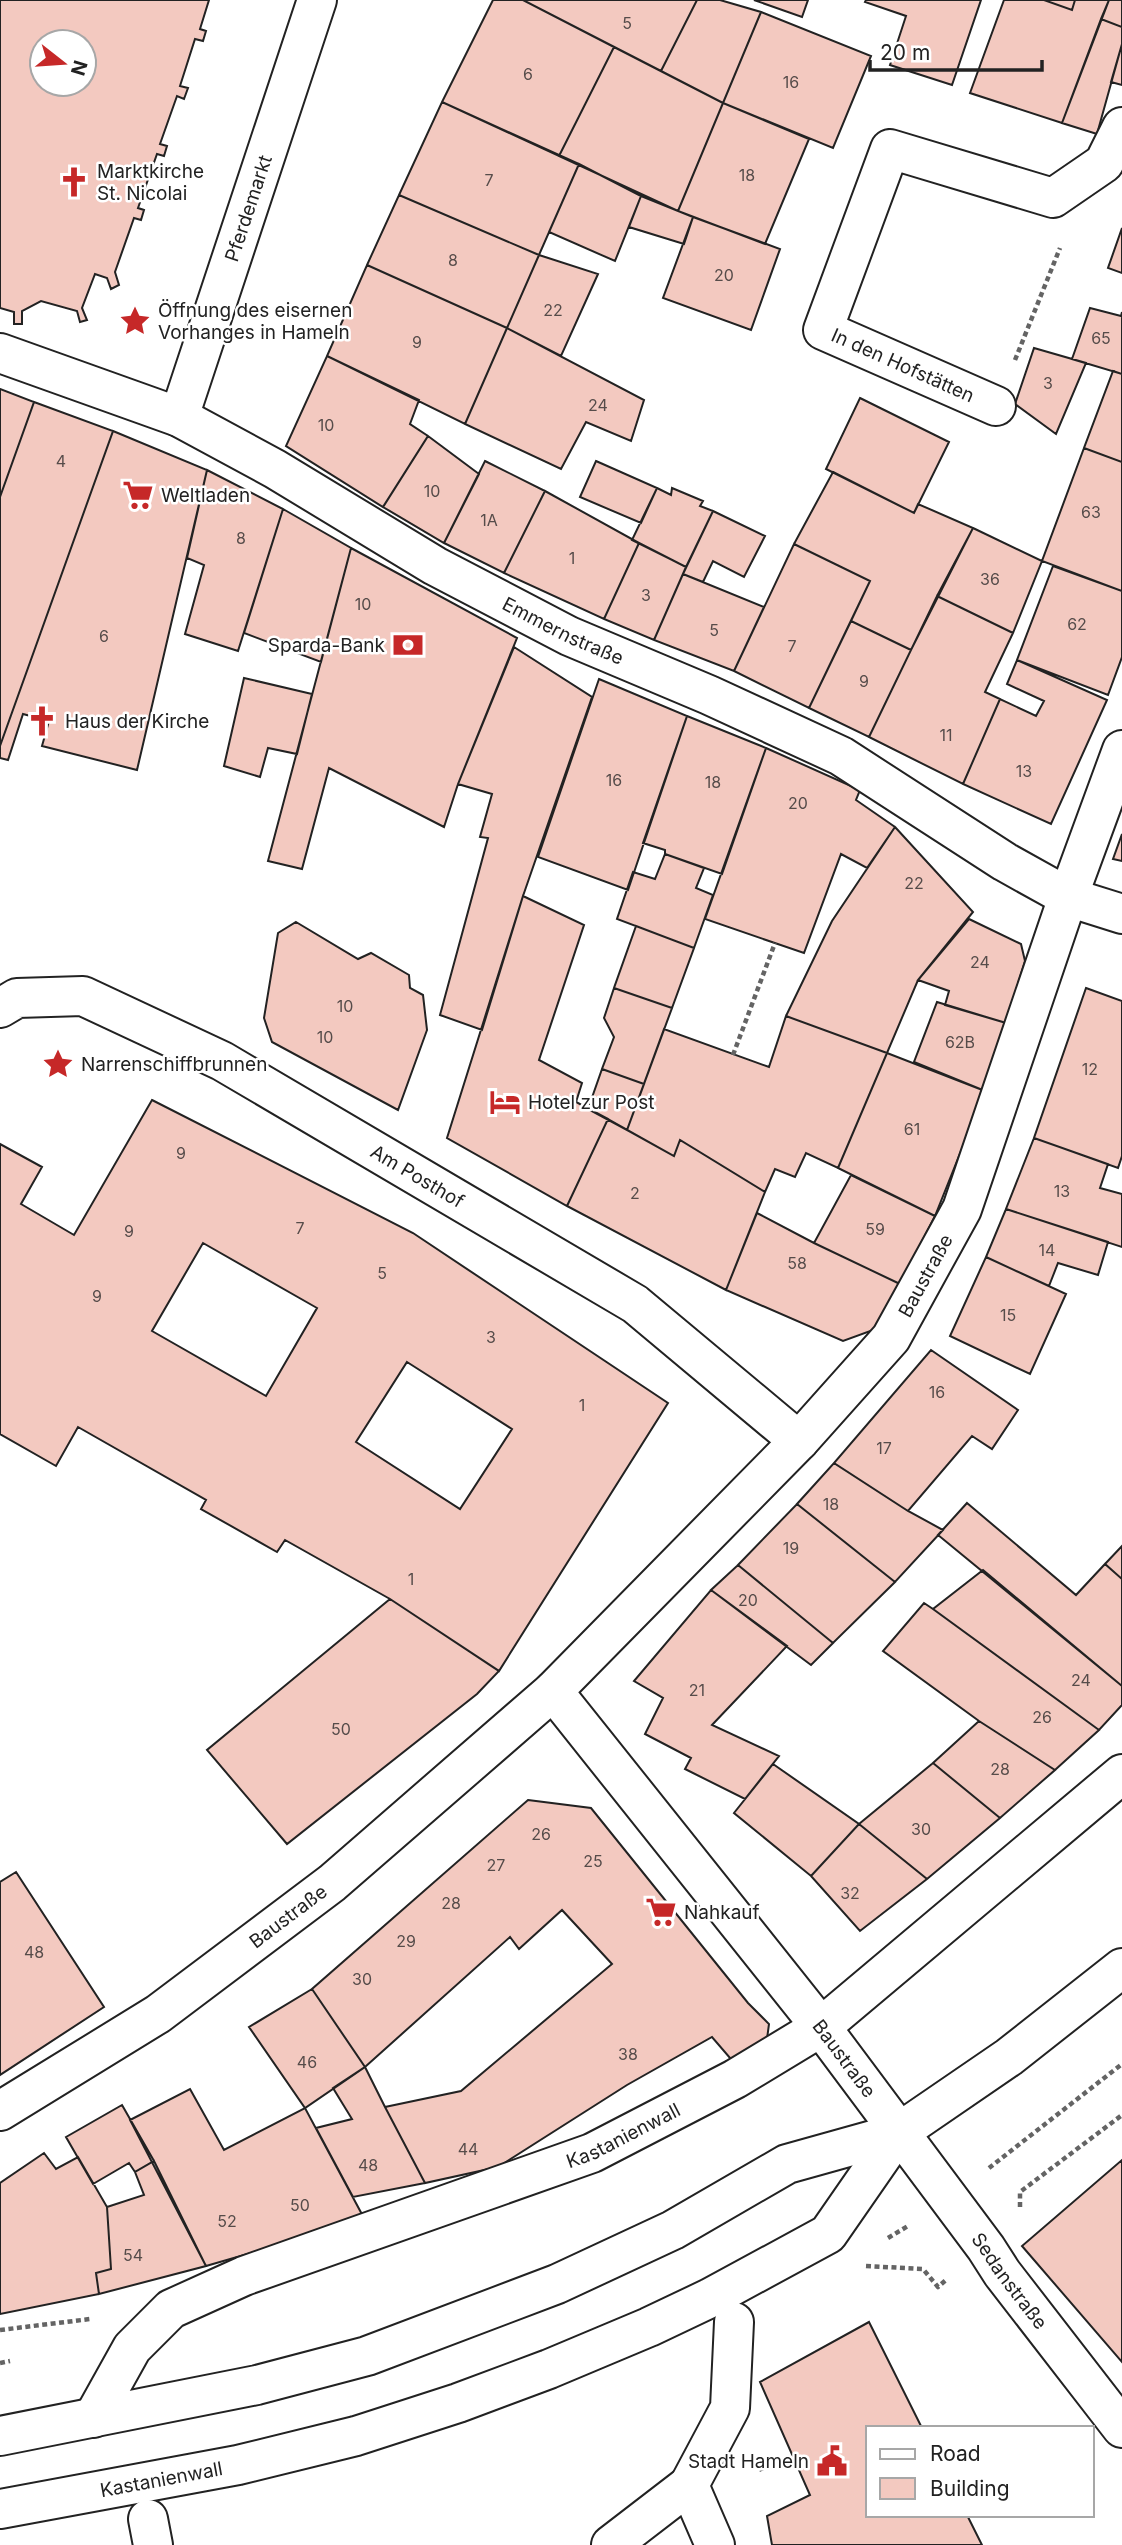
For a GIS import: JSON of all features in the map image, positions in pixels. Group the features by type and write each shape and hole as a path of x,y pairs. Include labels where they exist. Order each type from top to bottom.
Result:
{"street":[{"name":"Pferdemarkt","path":"179,417 317,0"},
{"path":"1053,198 1104,163 1122,127"},
{"name":"In den Hofstätten","path":"996,406 823,330 890,149 1053,198"},
{"name":"Emmernstraße","path":"0,353 179,417 275,469 435,566 569,636 709,695 841,756 1005,862 1068,897 1122,914"},
{"name":"Baustraße","path":"0,2112 158,2014 332,1883 553,1691 799,1441 891,1338 962,1209 1068,897 1122,750"},
{"name":"Am Posthof","path":"6,999 83,996 222,1061 635,1304 799,1441"},
{"name":"Baustraße","path":"553,1691 821,2027 898,2133"},
{"name":"Kastanienwall","path":"93,2418 132,2348 171,2309 244,2276 592,2153 735,2079 821,2027 1122,1774"},
{"name":"Kastanienwall","path":"0,2436 257,2385 367,2356 557,2284 673,2230 787,2164 898,2133 1009,2057 1122,1968"},
{"name":"Kastanienwall","path":"0,2510 238,2465 356,2436 458,2403 549,2369 710,2298 828,2234 898,2133"},
{"name":"Sedanstraße","path":"898,2133 1122,2428"},
{"path":"611,2545 689,2485 730,2408 734,2322"},
{"path":"689,2485 715,2545"}],"path":[{"name":"In den Hofstätten","path":"996,406 1061,245 1053,198"},
{"path":"733,1055 775,943"},
{"path":"860,2266 923,2269 938,2287 1019,2221 1020,2192 1122,2115"},
{"path":"0,2330 92,2319"},
{"path":"0,2363 10,2361"}],"building":[{"name":"Marktkirche St. Nicolai","path":"0,0 209,0 200,29 206,31 203,41 195,39 180,86 188,88 184,99 177,96 160,144 167,146 164,156 157,154 138,208 144,210 141,220 134,218 115,272 119,285 111,289 107,278 95,274 82,308 87,320 80,322 77,311 41,301 22,311 22,324 14,324 14,312 0,308"},
{"path":"493,0 523,0 614,47 559,156 442,102"},
{"path":"523,0 697,0 661,71"},
{"path":"697,0 720,0 761,12 723,103 661,71"},
{"path":"754,0 808,0 802,17"},
{"path":"981,0 952,85 890,65 906,16 865,2"},
{"path":"1004,0 1044,0 1072,10 1075,0 1109,0 1062,123 970,93"},
{"path":"1044,0 1075,0 1072,10"},
{"path":"1109,0 1122,0 1122,27 1101,19"},
{"path":"761,12 871,56 833,148 723,103"},
{"path":"1101,19 1122,27 1122,44 1097,134 1062,123"},
{"path":"1122,44 1122,85 1111,82"},
{"path":"614,47 723,103 678,211 559,156"},
{"path":"442,102 579,164 539,255 399,195"},
{"path":"723,103 809,139 765,244 678,211"},
{"path":"579,164 641,196 615,261 549,232"},
{"path":"399,195 539,255 507,328 367,265"},
{"path":"641,196 693,217 684,244 629,227"},
{"path":"693,217 780,249 751,330 663,298"},
{"path":"1122,228 1122,273 1108,268"},
{"path":"539,255 598,274 561,356 507,328"},
{"path":"367,265 507,328 465,424 327,356"},
{"path":"1090,308 1121,316 1122,312 1122,374 1072,359"},
{"path":"507,328 644,400 631,441 586,422 561,469 465,424"},
{"path":"1034,348 1086,363 1056,434 1015,404"},
{"path":"327,356 419,400 410,424 428,436 383,507 286,446"},
{"path":"1113,371 1122,374 1122,462 1084,448"},
{"path":"0,389 34,402 0,497"},
{"path":"860,398 949,442 914,513 826,469"},
{"path":"34,402 113,431 0,746 0,497"},
{"name":"Haus der Kirche","path":"113,431 207,470 137,770 42,746 49,721 23,714 8,760 0,758 0,746"},
{"path":"428,436 479,474 444,543 383,507"},
{"path":"1084,448 1122,462 1122,591 1042,561"},
{"path":"485,461 545,491 504,573 444,543"},
{"path":"596,461 657,488 641,523 580,497"},
{"path":"207,470 283,509 238,651 185,634 204,565 187,558"},
{"path":"833,472 914,513 918,504 973,528 911,650 851,621 870,581 794,544"},
{"path":"657,488 671,495 672,488 703,501 700,506 713,511 686,567 632,540"},
{"path":"545,491 639,543 604,619 504,573"},
{"path":"283,509 351,548 321,662 244,633"},
{"path":"713,511 765,536 744,577 713,561 703,582 683,574"},
{"path":"973,528 1042,561 1013,633 937,596"},
{"path":"639,543 686,567 654,640 604,619"},
{"path":"794,544 870,581 809,708 734,671"},
{"path":"351,548 517,638 458,784 444,827 329,768 302,869 268,861"},
{"path":"1053,566 1122,591 1122,657 1108,695 1017,660"},
{"path":"683,574 764,607 734,671 654,640"},
{"path":"937,596 1013,633 985,692 1000,699 963,784 869,737"},
{"path":"851,621 911,650 869,737 809,708"},
{"path":"514,647 592,697 523,896 482,1030 440,1015 488,838 480,837 492,794 458,784"},
{"path":"1017,660 1107,700 1051,824 963,784 1000,699 1036,716 1044,701 1007,684"},
{"path":"244,678 312,694 297,754 268,748 260,777 224,766"},
{"path":"599,679 687,716 628,890 538,857"},
{"path":"687,716 766,748 722,874 665,854 665,850 643,843"},
{"path":"766,748 860,790 856,800 895,827 867,868 841,854 804,953 705,919"},
{"path":"895,827 973,912 918,980 887,1053 786,1016 832,921"},
{"path":"1122,834 1122,861 1113,859"},
{"path":"665,854 704,868 696,888 713,895 694,948 617,919 633,872 655,879"},
{"path":"523,896 584,925 539,1060 582,1083 576,1102 608,1119 567,1206 447,1138"},
{"path":"969,919 1021,944 1025,961 1006,1023 945,1005 949,991 918,980"},
{"path":"296,922 358,959 371,953 409,975 410,988 423,995 427,1030 398,1110 272,1042 264,1018 278,933"},
{"path":"636,926 694,948 672,1008 614,988"},
{"path":"614,988 672,1008 644,1084 602,1069 614,1037 604,1018"},
{"path":"1086,988 1122,1001 1122,1156 1118,1168 1034,1138"},
{"path":"937,1002 1006,1023 985,1091 914,1062"},
{"path":"786,1016 887,1053 838,1168 806,1153 795,1177 775,1169 765,1192 680,1140 674,1156 627,1130 664,1029 769,1067"},
{"path":"887,1053 985,1091 935,1216 838,1168"},
{"path":"602,1069 644,1084 627,1130 588,1109"},
{"path":"152,1100 413,1233 668,1403 499,1671 390,1599 285,1540 277,1552 201,1509 206,1500 78,1427 56,1466 0,1434 0,1144 42,1167 21,1204 74,1235","holes":["203,1243 317,1308 266,1396 152,1331","407,1362 512,1429 460,1509 356,1442"]},
{"path":"608,1119 674,1156 680,1140 765,1192 726,1290 567,1206"},
{"path":"1034,1138 1108,1164 1100,1188 1122,1194 1122,1247 1006,1209"},
{"path":"851,1175 935,1216 900,1284 814,1243"},
{"path":"1006,1209 1108,1242 1098,1275 1058,1263 1049,1286 986,1257"},
{"path":"757,1213 900,1284 876,1329 843,1341 726,1290"},
{"path":"986,1257 1066,1294 1030,1374 950,1336"},
{"path":"931,1350 1018,1410 992,1449 972,1436 908,1511 834,1463"},
{"path":"834,1463 908,1511 943,1530 895,1582 797,1504"},
{"path":"967,1503 1076,1595 1105,1564 1122,1579 1122,1686 938,1535"},
{"path":"797,1504 895,1582 833,1643 738,1565"},
{"path":"1122,1546 1122,1579 1105,1564"},
{"path":"738,1565 833,1643 811,1665 711,1590"},
{"path":"983,1570 1122,1686 1122,1705 1099,1730 933,1609"},
{"path":"711,1590 787,1646 712,1725 779,1756 745,1799 685,1769 691,1758 645,1734 663,1698 634,1681"},
{"path":"390,1599 499,1671 477,1694 287,1844 207,1750"},
{"path":"924,1603 1099,1730 1055,1770 979,1721 883,1651"},
{"path":"979,1721 1055,1770 1000,1818 933,1763"},
{"path":"933,1763 1000,1818 927,1879 859,1824"},
{"path":"773,1764 859,1824 811,1876 734,1813"},
{"path":"528,1800 591,1808 748,2003 769,2024 767,2039 745,2059 730,2058 712,2037 627,2085 498,2167 425,2183 385,2107 461,2091 612,1964 562,1910 519,1949 510,1937 365,2067 312,1989"},
{"path":"859,1824 927,1879 860,1931 811,1876"},
{"path":"16,1872 104,2007 0,2075 0,1882"},
{"path":"312,1989 365,2067 305,2108 249,2027"},
{"path":"365,2067 425,2183 353,2197 316,2128 352,2119 333,2088"},
{"path":"190,2089 224,2150 305,2108 365,2220 206,2266 130,2120"},
{"path":"122,2105 154,2161 135,2172 129,2163 93,2184 66,2137"},
{"path":"44,2153 56,2169 78,2157 107,2207 111,2269 96,2273 99,2294 0,2314 0,2183"},
{"path":"1122,2160 1122,2362 1022,2246"},
{"path":"154,2161 206,2266 99,2294 96,2273 111,2269 107,2207 144,2195 135,2172"},
{"name":"Stadt Hameln","path":"869,2322 921,2426 866,2426 866,2517 968,2517 982,2545 772,2545 767,2516 810,2495 760,2382"}],"place":[{"name":"Marktkirche St. Nicolai","path":"74,182"},
{"name":"Öffnung des eisernen Vorhanges in Hameln","path":"135,321"},
{"name":"Weltladen","path":"138,495"},
{"name":"Sparda-Bank","path":"408,645"},
{"name":"Haus der Kirche","path":"42,721"},
{"name":"Narrenschiffbrunnen","path":"58,1064"},
{"name":"Hotel zur Post","path":"505,1102"},
{"name":"Nahkauf","path":"661,1912"},
{"name":"Stadt Hameln","path":"832,2461"}]}
